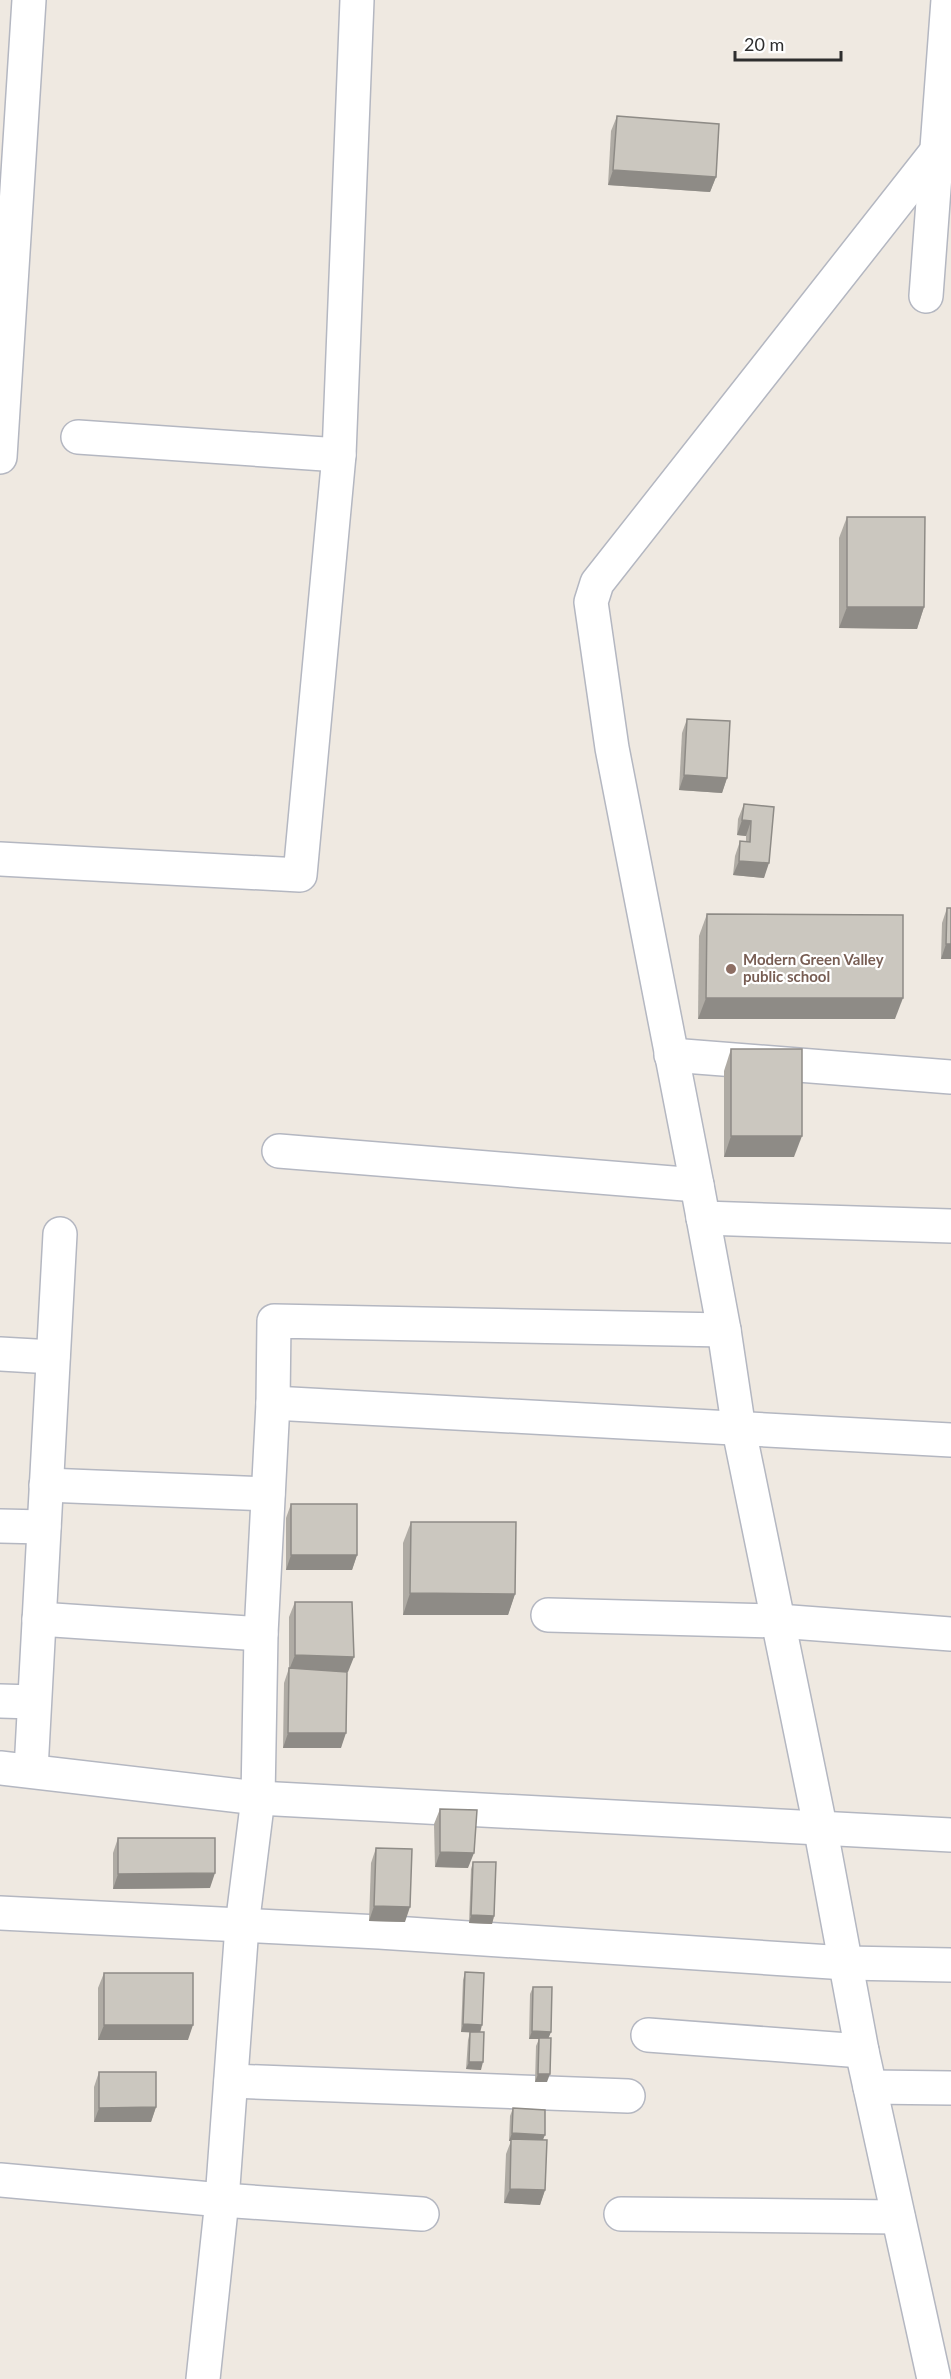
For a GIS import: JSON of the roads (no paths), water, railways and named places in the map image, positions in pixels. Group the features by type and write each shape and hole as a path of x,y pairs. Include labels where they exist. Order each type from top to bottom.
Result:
{"street":[{"path":"0,457 29,0"},
{"path":"0,859 300,875 339,455 357,0"},
{"path":"935,280 937,151 948,0"},
{"path":"934,2379 862,2051 820,1826 740,1430 697,1185 612,748 592,595 597,583 937,151"},
{"path":"78,437 339,455"},
{"path":"671,1055 951,1077"},
{"path":"279,1151 697,1185"},
{"path":"703,1218 951,1226"},
{"path":"60,1234 34,1702 16,1769 258,1798 820,1826 951,1835"},
{"path":"203,2379 222,2200 242,1926 258,1798 261,1634 273,1403 274,1321 724,1330"},
{"path":"0,1354 53,1357"},
{"path":"273,1403 951,1440"},
{"path":"46,1485 268,1494"},
{"path":"0,1526 44,1527"},
{"path":"548,1615 778,1621 951,1634"},
{"path":"39,1619 261,1634"},
{"path":"0,1701 34,1702"},
{"path":"0,1913 379,1932 846,1963 951,1965"},
{"path":"648,2036 862,2051"},
{"path":"231,2081 628,2096"},
{"path":"870,2087 951,2088"},
{"path":"0,2180 222,2200 422,2214"},
{"path":"621,2214 898,2217"}],"place":[{"name":"Modern Green Valley public school","path":"731,969"}]}
